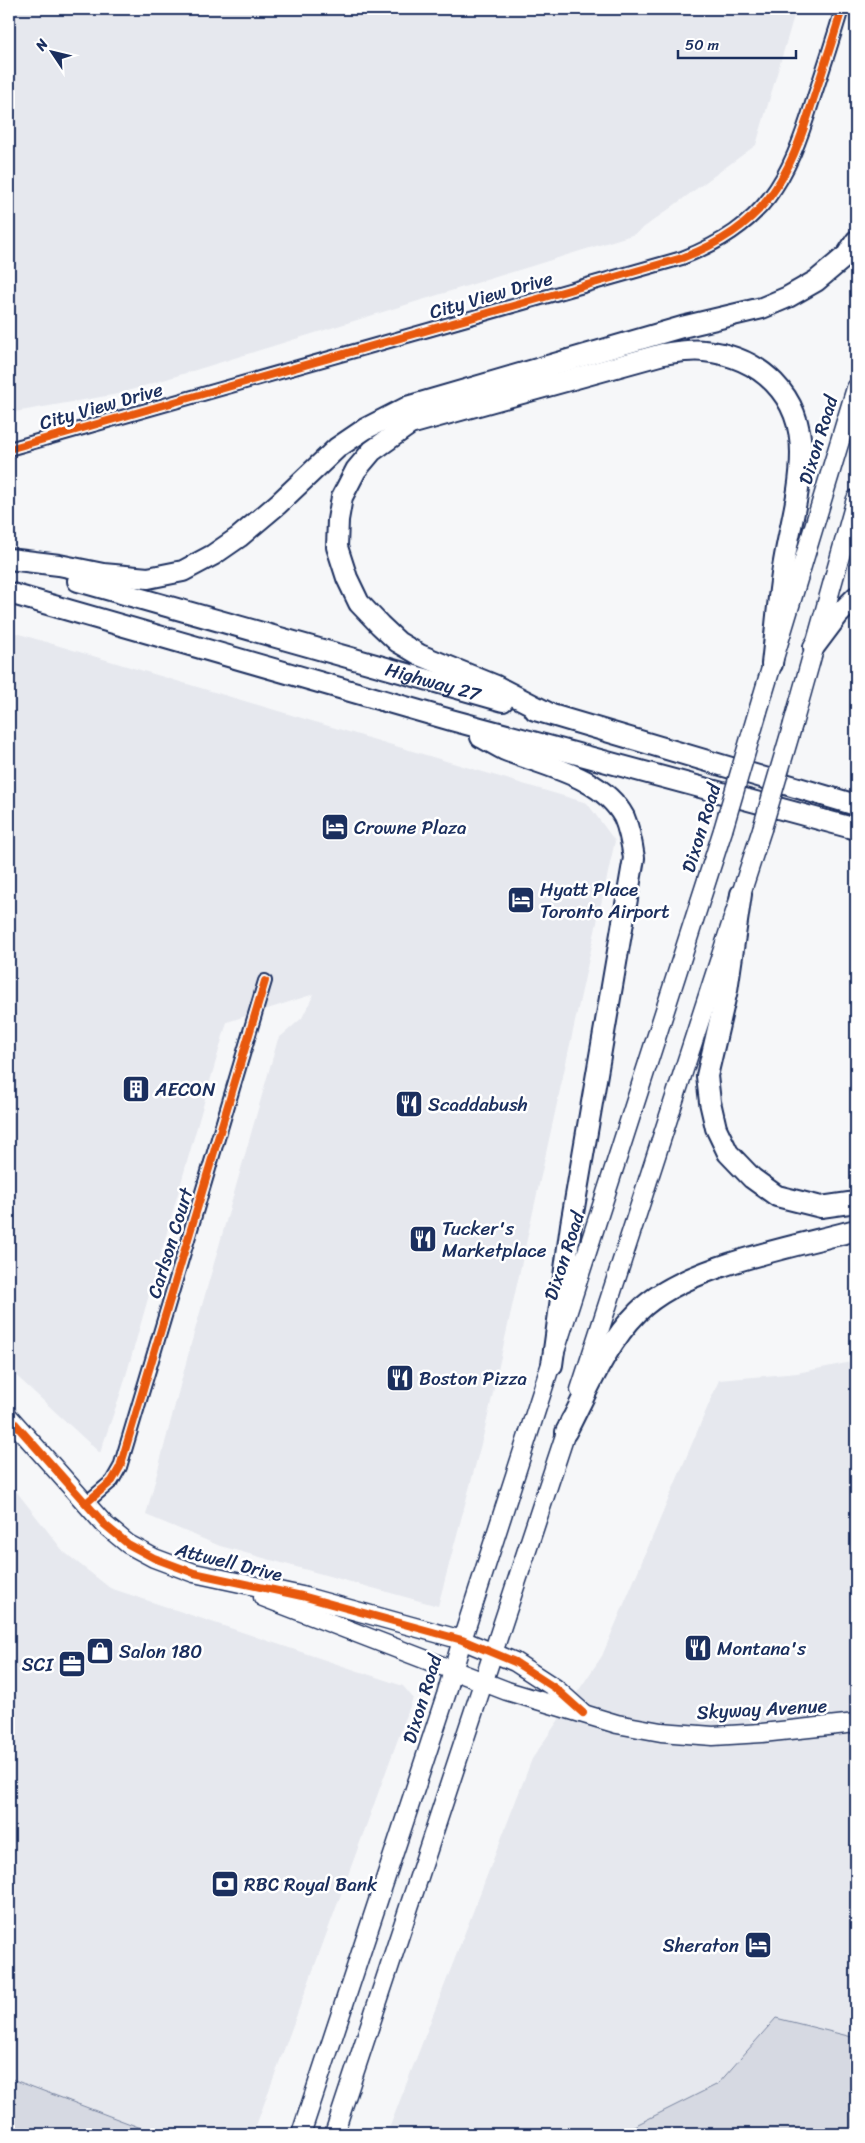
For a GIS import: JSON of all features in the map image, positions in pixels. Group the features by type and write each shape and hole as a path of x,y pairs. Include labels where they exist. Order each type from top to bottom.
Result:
{"main road":[{"path":"9,560 59,565 103,574 148,578 183,571 213,555 239,537 278,504 337,448 366,429 410,406 682,327 762,308 788,297 816,281 847,254 856,241"},
{"path":"548,713 494,685 420,655 398,642 380,625 359,602 346,578 337,547 342,497 356,470 372,451 410,424 663,354 703,351 737,358 766,375 788,400 796,417 801,452 799,486 784,563 772,664"},
{"name":"Dixon Road","path":"301,2134 454,1670 462,1640 723,830 856,388"},
{"path":"334,2134 484,1682 762,830 856,499"},
{"name":"Highway 27","path":"9,560 548,713 856,805"},
{"name":"Highway 27","path":"9,593 450,720 856,829"},
{"path":"814,648 838,615 856,597"},
{"path":"450,720 504,750 562,770 599,790 623,816 631,836 634,858 571,1225 552,1365"},
{"path":"741,894 727,990 707,1076 716,1128 728,1153 752,1178 776,1196 821,1207 856,1202"},
{"path":"566,1432 616,1339 638,1312 659,1295 688,1279 738,1261 856,1230"},
{"name":"Attwell Drive","path":"9,1417 106,1525 128,1544 179,1569 227,1582 302,1596 462,1640 492,1653"},
{"name":"Attwell Drive","path":"227,1582 325,1622 484,1682"},
{"name":"Skyway Avenue","path":"492,1653 514,1662 555,1688 582,1713"},
{"name":"Skyway Avenue","path":"484,1682 599,1720 660,1732 714,1736 856,1723"}],"street":[{"name":"City View Drive","path":"9,449 682,258 712,246 751,218 769,198 784,175 798,148 842,9"},
{"name":"Carlson Court","path":"86,1504 112,1481 120,1467 266,981"}],"shaded area":[{"path":"9,9 796,9 756,145 635,234 118,394 9,413"},
{"path":"9,631 587,803 615,841 485,1429 438,1606 220,1546 146,1515 191,1344 278,1039 302,1018 314,994 227,1022 123,1386 100,1453 9,1369"},
{"path":"856,1361 856,2038 776,2018 718,2084 618,2134 387,2134 532,1759 602,1656 719,1380 797,1373"},
{"path":"9,1482 64,1552 110,1588 403,1686 413,1698 253,2134 157,2134 9,2078"},
{"path":"776,2018 856,2038 856,2134 618,2134 718,2084"},
{"path":"9,2078 157,2134 9,2134"}],"cycle path":[{"path":"9,449 682,258 710,245 734,231 753,215 769,197 782,177 804,129 842,9"},
{"path":"86,1503 112,1481 120,1467 265,981"},
{"path":"9,1417 105,1525 128,1544 154,1558 194,1573 302,1596 462,1640 515,1662 555,1688 583,1713"}],"place":[{"name":"Crowne Plaza","path":"335,827"},
{"name":"Hyatt Place Toronto Airport","path":"521,900"},
{"name":"AECON","path":"136,1089"},
{"name":"Scaddabush","path":"409,1104"},
{"name":"Tucker's Marketplace","path":"423,1239"},
{"name":"Boston Pizza","path":"400,1378"},
{"name":"Montana's","path":"698,1648"},
{"name":"Salon 180","path":"100,1651"},
{"name":"SCI","path":"72,1664"},
{"name":"RBC Royal Bank","path":"225,1884"},
{"name":"Sheraton","path":"758,1945"}]}
